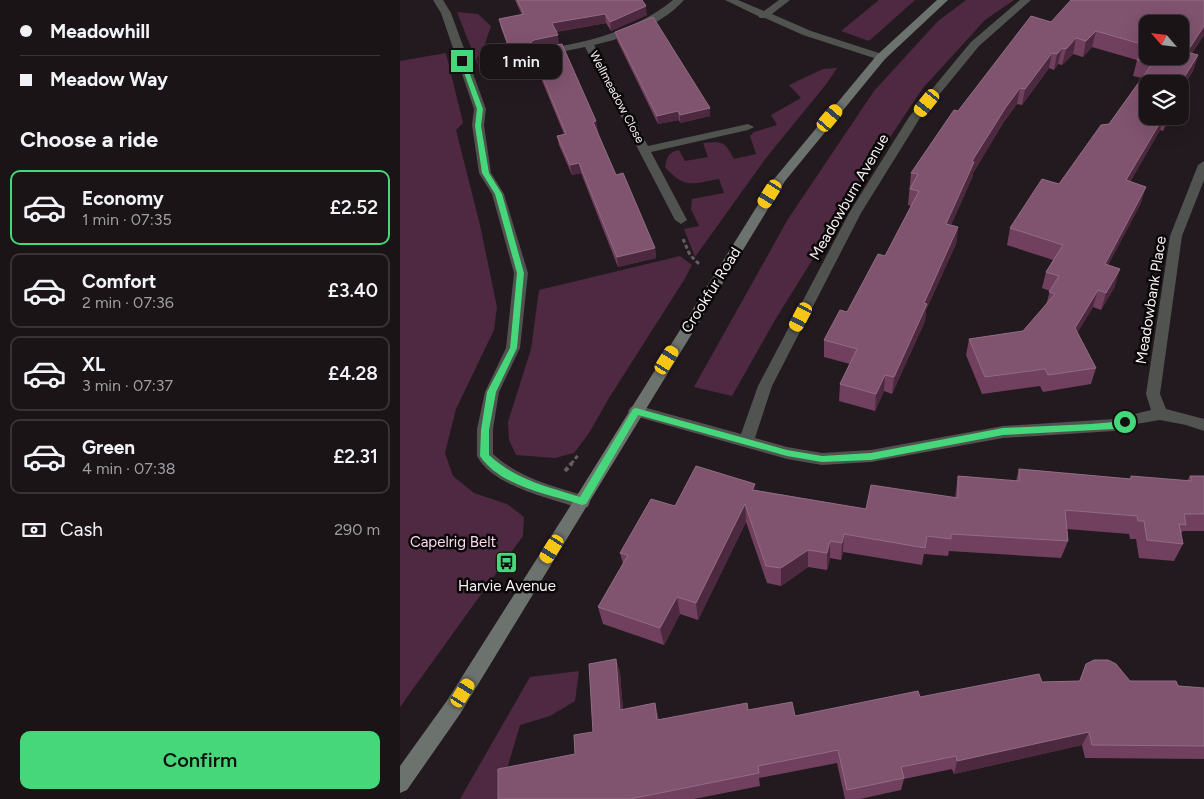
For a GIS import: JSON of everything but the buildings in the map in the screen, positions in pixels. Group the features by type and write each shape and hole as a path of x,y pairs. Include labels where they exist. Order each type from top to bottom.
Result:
{"street":[{"path":"438,0 446,13 480,109 478,126 486,173 498,194 521,273 514,348 492,392 485,430 484,456 501,472 522,482 582,502"},
{"name":"Wellmeadow Close","path":"536,54 589,45 645,24 668,11 679,0"},
{"path":"730,0 763,16 807,33 881,57"},
{"path":"763,16 785,0"},
{"name":"Crookfur Road","path":"400,783 453,708 780,179 881,57 943,0"},
{"name":"Meadowburn Avenue","path":"746,442 765,386 855,213 915,117 975,44 1026,0"},
{"name":"Wellmeadow Close","path":"589,45 681,220"},
{"name":"Wellmeadow Close","path":"645,150 748,126"},
{"name":"Meadowbank Place","path":"1160,414 1153,394 1176,236 1204,165"},
{"path":"636,411 787,453 822,459 871,456 1003,432 1114,425 1136,418 1160,414 1187,419 1204,425"}],"path":[{"path":"681,220 679,232 690,255 702,266"}],"green space":[{"path":"879,0 915,0 869,41 841,31"},
{"path":"966,0 1014,0 985,20 923,88 872,164 775,320 732,396 694,387 788,219 874,91 938,21"},
{"path":"457,12 478,14 491,26 481,56 477,57 479,68"},
{"name":"Capelrig Belt","path":"446,53 463,123 456,130 480,225 497,307 494,330 456,409 445,453 453,476 474,493 507,504 524,517 523,536 400,707 400,61"},
{"path":"837,68 766,158 695,257 684,229 699,226 691,209 692,199 724,193 719,179 689,183 678,179 665,167 669,155 679,150 685,161 708,157 703,143 715,142 723,144 734,159 756,154 750,136 754,132 777,125 771,115 801,98 789,85 823,69"},
{"path":"680,256 692,265 684,280 589,433 574,453 555,458 516,455 509,440 508,422 531,349 539,290"},
{"path":"579,671 575,701 550,716 520,725 500,799 460,799 530,677"}],"place":[{"name":"Harvie Avenue","path":"507,563"}],"route":[{"path":"462,61 480,109 478,126 486,173 498,194 521,273 514,348 492,392 485,430 484,456 501,472 522,482 582,502 636,411 787,453 822,459 871,456 1003,432 1091,428 1125,422"}]}
